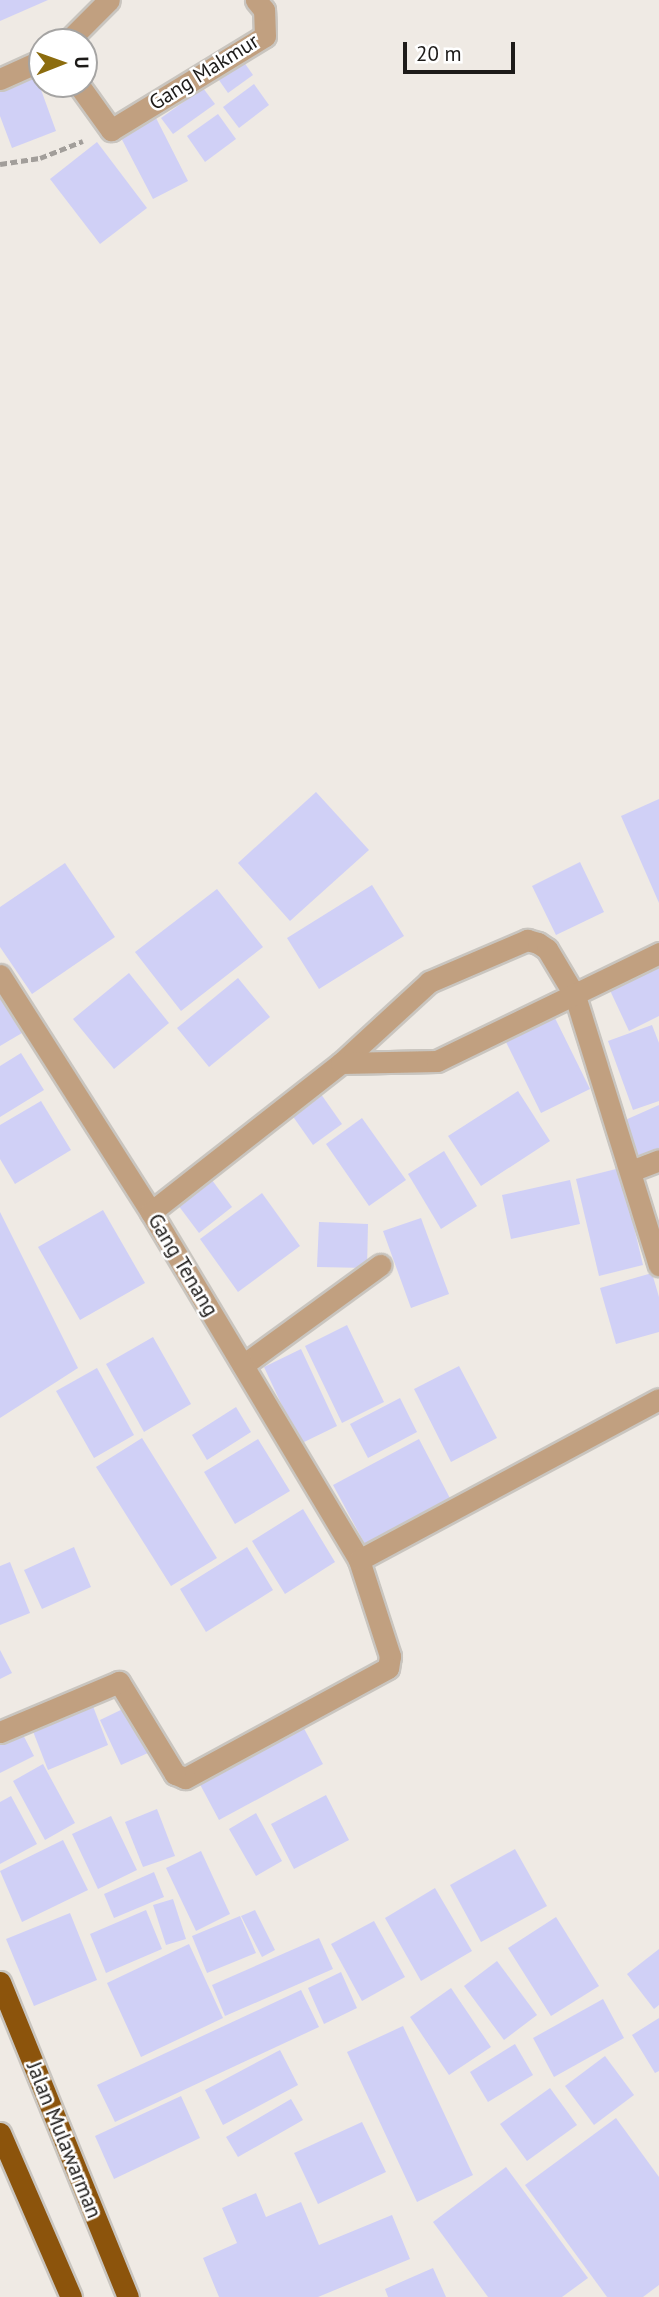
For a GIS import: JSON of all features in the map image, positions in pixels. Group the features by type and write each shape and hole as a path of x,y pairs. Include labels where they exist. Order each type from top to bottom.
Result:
{"highway":[{"name":"Jalan Mulawarman","path":"0,1982 128,2297"},
{"path":"0,2133 71,2297"}],"street":[{"path":"81,28 109,0"},
{"name":"Gang Makmur","path":"111,130 265,36 264,10 256,0"},
{"path":"0,79 28,66"},
{"path":"88,98 111,130"},
{"path":"151,1212 341,1063 429,982 527,940 547,949 575,996 659,1265"},
{"path":"341,1063 437,1061 488,1033 575,996 659,953"},
{"name":"Gang Tenang","path":"0,975 151,1212 359,1560 390,1656 388,1668 185,1779 175,1774 119,1682 0,1732"},
{"path":"631,1171 659,1160"},
{"path":"243,1365 380,1265"},
{"path":"359,1560 659,1399"}],"path":[{"path":"0,164 40,158 111,130"}],"building":[{"path":"0,0 48,0 0,21"},
{"path":"239,55 253,75 228,93 214,73"},
{"path":"28,79 28,98 44,98 56,131 12,148 0,116 0,90"},
{"path":"254,84 269,105 239,128 223,107"},
{"path":"203,88 215,104 173,134 161,118"},
{"path":"154,114 188,181 153,199 118,132"},
{"path":"218,114 236,139 205,162 187,136"},
{"path":"97,142 147,208 100,244 50,179"},
{"path":"316,792 369,850 290,921 238,863"},
{"path":"659,799 659,903 621,816"},
{"path":"580,862 604,912 556,935 532,886"},
{"path":"65,863 115,937 32,994 0,947 0,907"},
{"path":"372,885 404,936 319,989 287,938"},
{"path":"217,889 263,947 181,1011 135,952"},
{"path":"659,956 659,1016 629,1031 606,982"},
{"path":"129,973 169,1023 114,1069 73,1019"},
{"path":"238,978 270,1017 209,1067 177,1028"},
{"path":"0,995 22,1033 0,1046"},
{"path":"554,1016 590,1089 541,1113 505,1040"},
{"path":"652,1025 659,1043 659,1101 633,1110 608,1041"},
{"path":"21,1053 44,1090 0,1117 0,1066"},
{"path":"316,1087 342,1124 313,1145 287,1108"},
{"path":"518,1091 550,1141 481,1186 448,1136"},
{"path":"41,1101 71,1150 15,1184 0,1159 0,1125"},
{"path":"659,1105 659,1150 640,1159 623,1121"},
{"path":"362,1118 406,1180 369,1206 326,1144"},
{"path":"444,1151 477,1206 441,1229 408,1174"},
{"path":"620,1168 643,1265 599,1276 576,1179"},
{"path":"206,1172 232,1207 199,1233 172,1197"},
{"path":"570,1180 580,1224 511,1239 502,1195"},
{"path":"262,1193 300,1246 238,1292 200,1239"},
{"path":"103,1210 145,1283 80,1320 38,1247"},
{"path":"0,1212 78,1368 0,1418"},
{"path":"421,1218 449,1294 411,1308 383,1231"},
{"path":"319,1222 368,1224 367,1268 317,1267"},
{"path":"652,1273 659,1297 659,1332 616,1344 600,1288"},
{"path":"347,1325 384,1402 342,1423 305,1346"},
{"path":"153,1337 191,1404 144,1432 106,1364"},
{"path":"301,1349 337,1426 300,1444 264,1367"},
{"path":"459,1366 497,1438 451,1462 414,1389"},
{"path":"97,1368 134,1435 94,1458 56,1391"},
{"path":"400,1398 417,1432 368,1458 350,1424"},
{"path":"236,1407 251,1432 207,1460 192,1435"},
{"path":"142,1438 217,1558 171,1586 96,1467"},
{"path":"258,1439 290,1491 235,1524 204,1472"},
{"path":"419,1439 452,1502 367,1548 333,1485"},
{"path":"303,1509 335,1562 285,1594 252,1541"},
{"path":"74,1547 91,1587 42,1609 24,1570"},
{"path":"247,1547 273,1590 206,1632 180,1589"},
{"path":"10,1562 30,1613 0,1625 0,1566"},
{"path":"0,1650 12,1673 0,1679"},
{"path":"89,1696 108,1745 48,1770 29,1721"},
{"path":"127,1707 148,1753 121,1765 100,1720"},
{"path":"299,1719 323,1764 219,1820 195,1775"},
{"path":"18,1725 34,1756 0,1773 0,1734"},
{"path":"43,1764 75,1823 45,1840 13,1781"},
{"path":"326,1795 349,1840 294,1869 271,1824"},
{"path":"11,1796 37,1844 0,1864 0,1802"},
{"path":"157,1809 175,1856 143,1867 125,1822"},
{"path":"256,1813 282,1861 256,1876 229,1829"},
{"path":"111,1816 137,1870 98,1889 72,1834"},
{"path":"63,1840 88,1890 22,1922 0,1871"},
{"path":"515,1849 547,1906 481,1942 450,1885"},
{"path":"201,1851 230,1914 196,1931 166,1868"},
{"path":"154,1872 164,1897 114,1918 104,1894"},
{"path":"435,1888 472,1951 421,1981 385,1918"},
{"path":"173,1899 186,1939 166,1945 153,1905"},
{"path":"146,1910 162,1949 106,1973 90,1934"},
{"path":"255,1910 275,1950 262,1957 241,1916"},
{"path":"70,1913 97,1980 34,2006 6,1939"},
{"path":"240,1916 256,1953 207,1973 192,1936"},
{"path":"556,1917 599,1986 551,2016 508,1948"},
{"path":"374,1921 405,1977 362,2001 331,1944"},
{"path":"319,1938 333,1969 225,2016 212,1985"},
{"path":"189,1944 223,2018 141,2057 107,1983"},
{"path":"659,1949 659,2005 654,2009 627,1974"},
{"path":"497,1961 537,2015 504,2040 464,1986"},
{"path":"341,1972 357,2008 324,2024 308,1988"},
{"path":"451,1988 491,2047 449,2075 410,2017"},
{"path":"301,1990 319,2027 115,2122 97,2085"},
{"path":"603,1999 624,2038 554,2077 533,2038"},
{"path":"659,2018 659,2071 655,2073 632,2035"},
{"path":"403,2026 473,2175 417,2202 347,2052"},
{"path":"515,2044 533,2075 488,2102 470,2072"},
{"path":"280,2050 298,2085 223,2125 205,2090"},
{"path":"605,2056 634,2095 594,2125 565,2086"},
{"path":"550,2088 577,2125 527,2161 500,2124"},
{"path":"181,2096 200,2138 114,2179 95,2136"},
{"path":"291,2099 303,2120 238,2157 226,2137"},
{"path":"616,2118 659,2177 659,2285 643,2297 607,2297 525,2185"},
{"path":"362,2122 386,2172 318,2204 294,2153"},
{"path":"506,2167 588,2278 562,2297 488,2297 433,2222"},
{"path":"256,2193 266,2217 301,2202 319,2245 392,2215 410,2259 318,2297 219,2297 203,2258 237,2243 222,2208"},
{"path":"433,2268 446,2297 388,2297 385,2289"}]}
